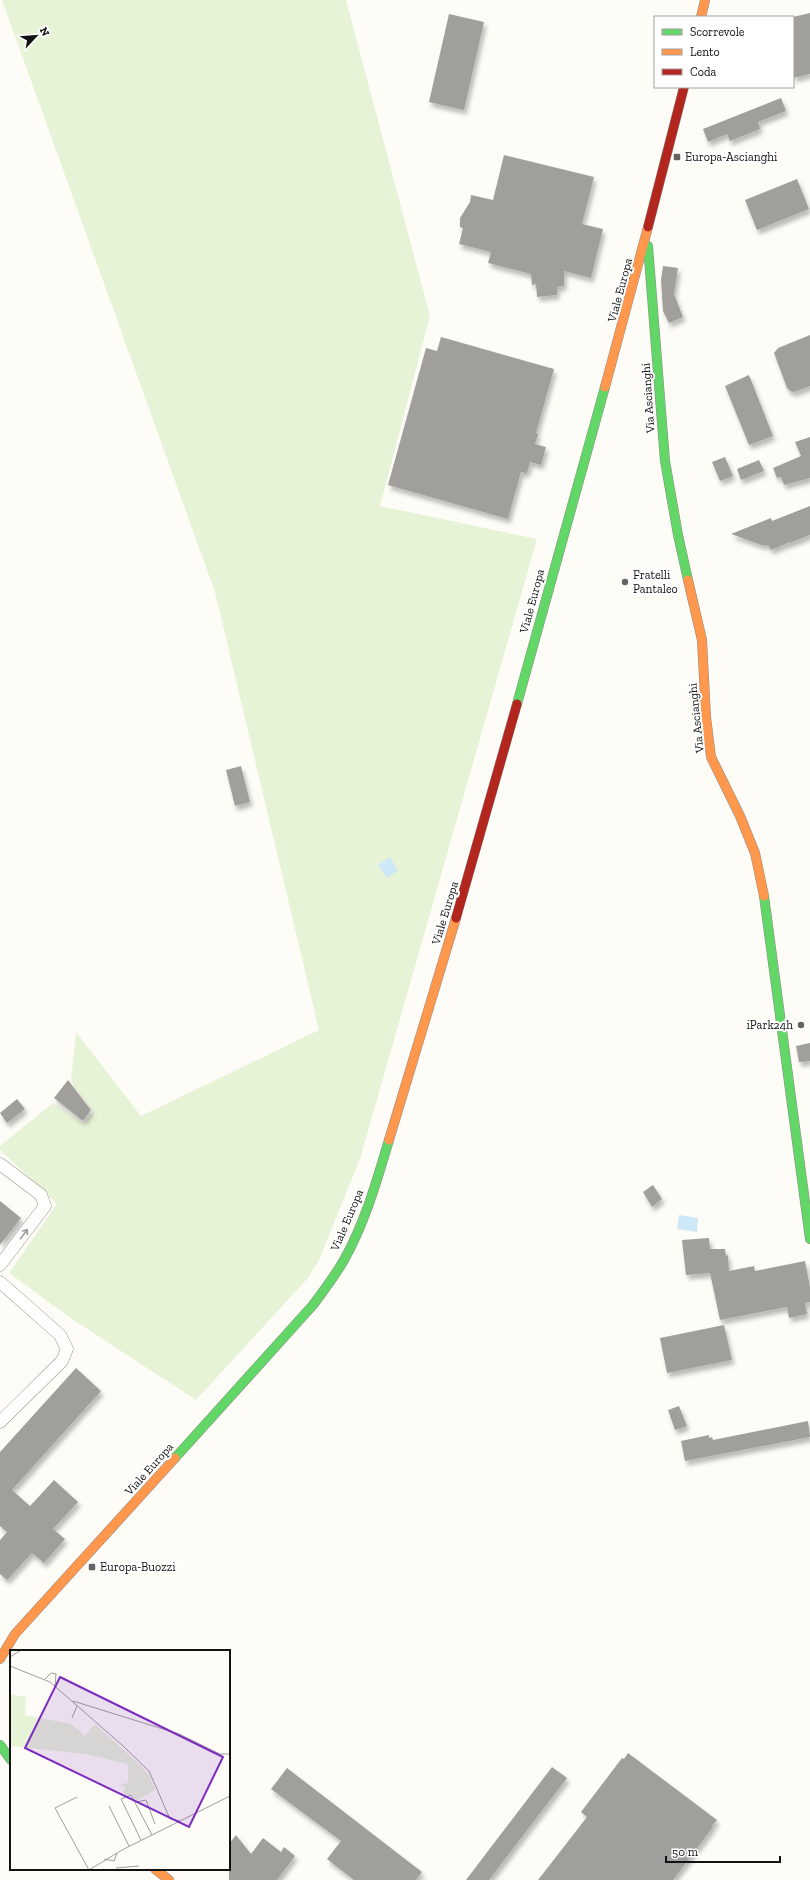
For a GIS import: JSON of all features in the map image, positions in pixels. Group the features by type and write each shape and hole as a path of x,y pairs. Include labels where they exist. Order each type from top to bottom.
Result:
{"main road":[{"path":"701,16 705,0"},
{"name":"Viale Europa","path":"15,1634 312,1305 344,1260 357,1233 381,1166 466,887 648,234 684,88"},
{"name":"Via Ascianghi","path":"648,234 665,461 678,535 702,640 706,716 711,757 740,816 755,853 764,895 810,1240"},
{"path":"0,1643 15,1634"},
{"path":"0,1659 15,1634"},
{"path":"0,1745 10,1759"},
{"path":"0,1757 10,1763"},
{"path":"156,1870 169,1880"}],"street":[{"path":"0,1164 41,1195 45,1206 0,1265"},
{"path":"0,1282 60,1335 67,1349 62,1361 0,1422"}],"green space":[{"path":"2,0 346,0 430,316 380,506 537,539 360,1159 319,1260 308,1278 196,1400 69,1317 9,1273 57,1204 0,1150 0,1146 53,1103 84,1124 93,1112 71,1081 76,1032 141,1116 319,1030 215,592"}],"water":[{"path":"390,857 398,871 387,878 378,865"},
{"path":"679,1215 698,1218 697,1232 677,1229"}],"building":[{"path":"810,13 810,74 794,78 794,17"},
{"path":"449,14 484,22 464,110 429,102"},
{"path":"781,98 786,111 758,122 760,129 730,141 727,134 708,142 703,129"},
{"path":"504,155 594,177 582,224 603,229 591,278 564,271 564,286 557,287 557,295 537,297 536,284 532,285 531,274 488,263 491,252 459,244 463,228 460,227 460,218 470,202 471,195 493,200"},
{"path":"797,179 809,209 757,230 745,200"},
{"path":"663,266 678,268 674,294 683,317 669,323 663,311 661,280"},
{"path":"810,335 810,386 794,392 790,391 787,388 774,353 778,348"},
{"path":"441,337 554,369 536,433 538,434 535,444 546,447 541,465 530,462 527,473 521,472 508,519 388,485 426,348 437,351"},
{"path":"749,375 773,436 749,445 725,386"},
{"path":"810,437 810,478 784,485 781,477 777,478 773,468 801,456 795,442"},
{"path":"725,457 733,476 720,481 712,462"},
{"path":"759,460 764,471 741,480 737,469"},
{"path":"810,506 810,535 771,550 768,545 762,545 731,534 771,518 772,521"},
{"path":"241,766 250,802 235,806 226,770"},
{"path":"810,1043 810,1061 799,1062 796,1046"},
{"path":"68,1080 91,1110 83,1121 54,1098"},
{"path":"17,1099 25,1109 7,1123 0,1113"},
{"path":"653,1185 662,1199 652,1207 643,1192"},
{"path":"0,1201 21,1218 0,1245"},
{"path":"709,1238 710,1249 725,1249 726,1256 728,1255 729,1271 754,1266 755,1271 805,1261 810,1287 810,1302 805,1303 807,1314 789,1318 787,1307 720,1320 710,1273 686,1275 682,1240"},
{"path":"724,1325 732,1360 667,1373 660,1338"},
{"path":"76,1368 101,1391 12,1490 30,1506 54,1480 78,1502 53,1529 65,1539 44,1563 32,1553 7,1580 0,1574 0,1540 7,1532 0,1526 0,1452"},
{"path":"679,1406 687,1426 675,1430 668,1410"},
{"path":"808,1421 810,1437 685,1461 681,1441 709,1435 709,1438 712,1437 713,1440"},
{"path":"628,1753 717,1820 712,1826 713,1827 673,1880 538,1880 587,1817 581,1812 622,1758 624,1759"},
{"path":"552,1767 567,1778 489,1880 466,1880"},
{"path":"287,1768 422,1872 416,1880 354,1880 327,1859 341,1841 271,1789"},
{"path":"236,1835 251,1854 263,1838 281,1852 284,1847 295,1856 277,1880 229,1880 230,1843"}],"traffic: fast":[{"path":"648,246 665,461 678,535 688,580"},
{"path":"517,704 605,387"},
{"path":"764,896 810,1239"},
{"path":"175,1458 313,1305 333,1277 344,1260 358,1231 375,1186 389,1140"},
{"path":"0,1745 10,1759"}],"traffic: slow":[{"path":"701,16 705,0"},
{"path":"605,387 648,227"},
{"path":"688,580 702,640 706,717 711,757 740,816 755,853 764,896"},
{"path":"389,1140 456,918"},
{"path":"0,1659 15,1634 175,1458"},
{"path":"156,1870 169,1880"}],"traffic: jam":[{"path":"648,227 684,88"},
{"path":"456,918 517,704"}],"place":[{"name":"Europa-Ascianghi","path":"677,157"},
{"name":"Fratelli Pantaleo","path":"625,582"},
{"name":"iPark24h","path":"801,1025"},
{"name":"Europa-Buozzi","path":"92,1567"}]}
